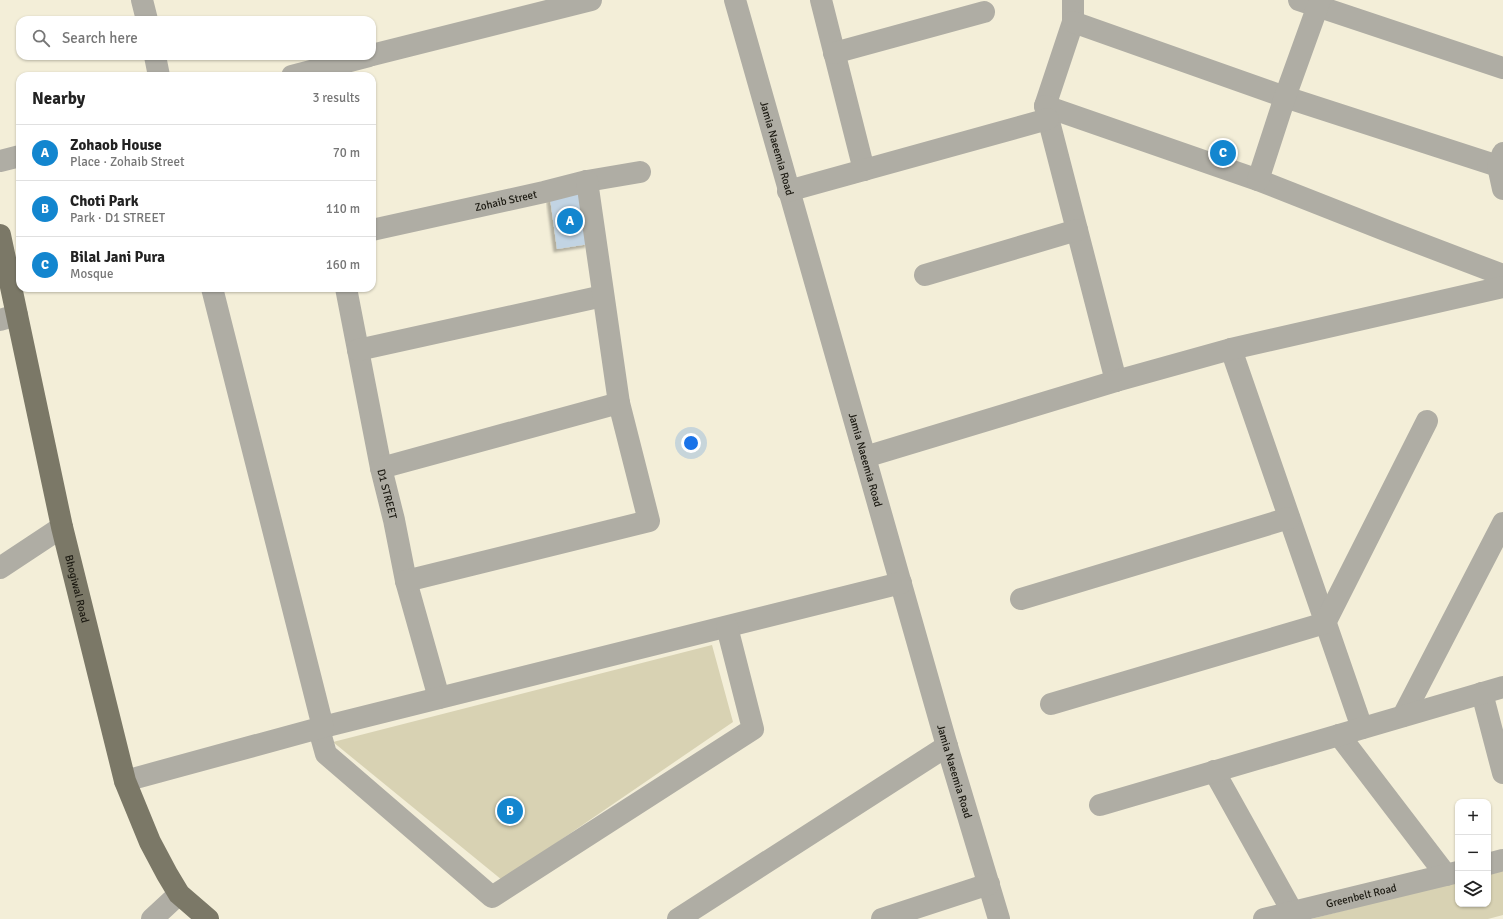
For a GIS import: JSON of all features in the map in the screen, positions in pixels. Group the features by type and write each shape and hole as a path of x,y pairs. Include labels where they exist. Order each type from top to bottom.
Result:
{"main road":[{"name":"Bhogiwal Road","path":"0,235 8,318 125,781 150,842 167,874 180,894 208,919"}],"street":[{"path":"142,0 145,16"},
{"path":"376,54 588,0"},
{"name":"Jamia Naeemia Road","path":"735,0 788,192 947,746 999,919"},
{"path":"821,0 864,170"},
{"path":"1073,0 1074,22 1046,113 1116,381"},
{"path":"1258,180 1285,97 1312,2 1503,68"},
{"path":"834,53 984,12"},
{"path":"1074,22 1285,97 1500,159 1503,189"},
{"path":"156,60 158,72"},
{"path":"311,72 354,60"},
{"path":"788,192 864,170 1046,113 1258,180 1503,276"},
{"path":"0,161 16,157"},
{"name":"Zohaib Street","path":"376,229 587,181 640,172"},
{"path":"406,581 649,521 619,403 587,181"},
{"path":"925,275 1077,230"},
{"path":"865,457 1116,381 1230,349 1503,287"},
{"path":"213,292 321,728 326,754 492,897 753,729 727,627"},
{"name":"D1 STREET","path":"347,292 381,468 394,520 406,581 439,698"},
{"path":"358,350 603,296"},
{"path":"1230,349 1362,728"},
{"path":"381,468 619,403"},
{"path":"1050,704 1325,623 1427,421"},
{"path":"1021,599 1289,518"},
{"path":"1402,716 1503,523"},
{"path":"0,568 62,527"},
{"path":"125,781 321,728 901,583"},
{"path":"1100,804 1503,687"},
{"path":"1482,693 1503,773"},
{"path":"1339,735 1452,873"},
{"path":"678,919 947,746"},
{"path":"1214,771 1292,911"},
{"path":"1491,863 1503,860"},
{"name":"Greenbelt Road","path":"1264,919 1452,873"},
{"path":"882,919 989,884"},
{"path":"152,919 180,894"}],"shaded area":[{"path":"712,645 733,722 502,880 333,742"},
{"path":"1503,869 1503,915 1488,919 1311,919 1455,882 1455,907 1491,907 1491,872"}],"building":[{"path":"583,189 589,244 557,249 550,198"}],"place":[{"name":"Bilal Jani Pura","path":"1223,153"},
{"name":"Zohaob House","path":"570,221"},
{"name":"Choti Park","path":"510,811"}]}
